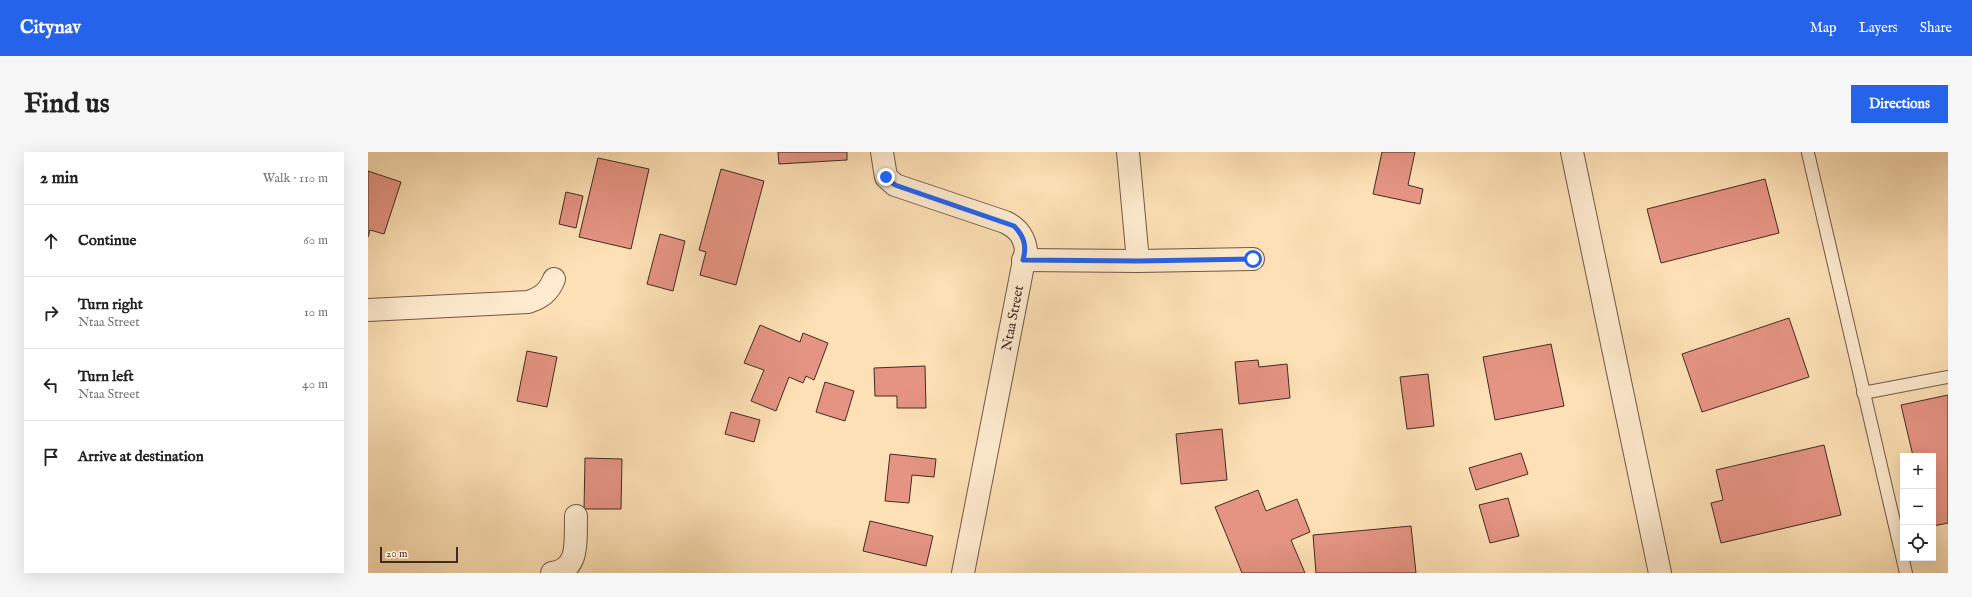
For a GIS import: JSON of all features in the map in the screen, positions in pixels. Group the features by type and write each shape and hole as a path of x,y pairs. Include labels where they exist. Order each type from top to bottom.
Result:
{"street":[{"name":"Ntaa Street","path":"882,152 886,177 895,185 1014,226 1020,233 1026,250 963,573"},
{"path":"1128,152 1138,261"},
{"path":"1572,152 1660,573"},
{"path":"1023,260 1138,261 1253,259"},
{"path":"368,310 528,302 537,300 545,294 551,287 554,278"},
{"path":"552,573 564,571 571,564 575,556 576,516"}],"lane":[{"path":"1808,153 1906,573"},
{"path":"1863,393 1948,377"}],"building":[{"path":"778,152 847,152 847,160 779,164"},
{"path":"1382,152 1415,152 1408,185 1423,189 1420,204 1373,194"},
{"path":"598,158 649,169 631,249 579,237"},
{"path":"721,169 764,181 736,285 700,275 706,252 699,250"},
{"path":"368,171 401,182 384,234 370,230 368,237"},
{"path":"1765,179 1779,233 1661,263 1647,209"},
{"path":"566,192 583,196 576,228 559,224"},
{"path":"660,234 685,241 673,291 647,284"},
{"path":"1789,318 1809,377 1702,412 1682,354"},
{"path":"760,325 800,342 803,333 828,343 814,380 806,376 803,383 789,377 776,411 751,401 764,370 744,363"},
{"path":"1551,344 1564,406 1495,420 1483,357"},
{"path":"527,351 557,357 547,407 517,401"},
{"path":"1258,360 1259,367 1287,364 1290,398 1239,404 1235,362"},
{"path":"925,366 926,408 897,408 897,396 875,396 874,368"},
{"path":"1428,374 1434,426 1407,429 1400,377"},
{"path":"825,382 854,391 845,421 816,412"},
{"path":"1948,395 1948,523 1936,525 1936,453 1912,453 1901,405"},
{"path":"731,412 760,420 754,442 725,434"},
{"path":"1222,429 1227,480 1181,484 1176,434"},
{"path":"1824,445 1841,515 1721,543 1711,503 1723,500 1716,470"},
{"path":"1521,453 1528,474 1476,490 1469,468"},
{"path":"890,454 936,459 934,477 912,475 909,503 885,501"},
{"path":"585,458 622,459 621,509 584,509"},
{"path":"1258,490 1266,511 1297,499 1310,532 1291,540 1305,573 1242,573 1215,507"},
{"path":"1508,498 1519,536 1490,543 1479,505"},
{"path":"870,521 933,536 926,566 863,551"},
{"path":"1411,526 1416,573 1316,573 1313,535"}],"route":[{"path":"886,177 895,185 1014,226 1024,241 1026,250 1023,260 1138,261 1253,259"}]}
